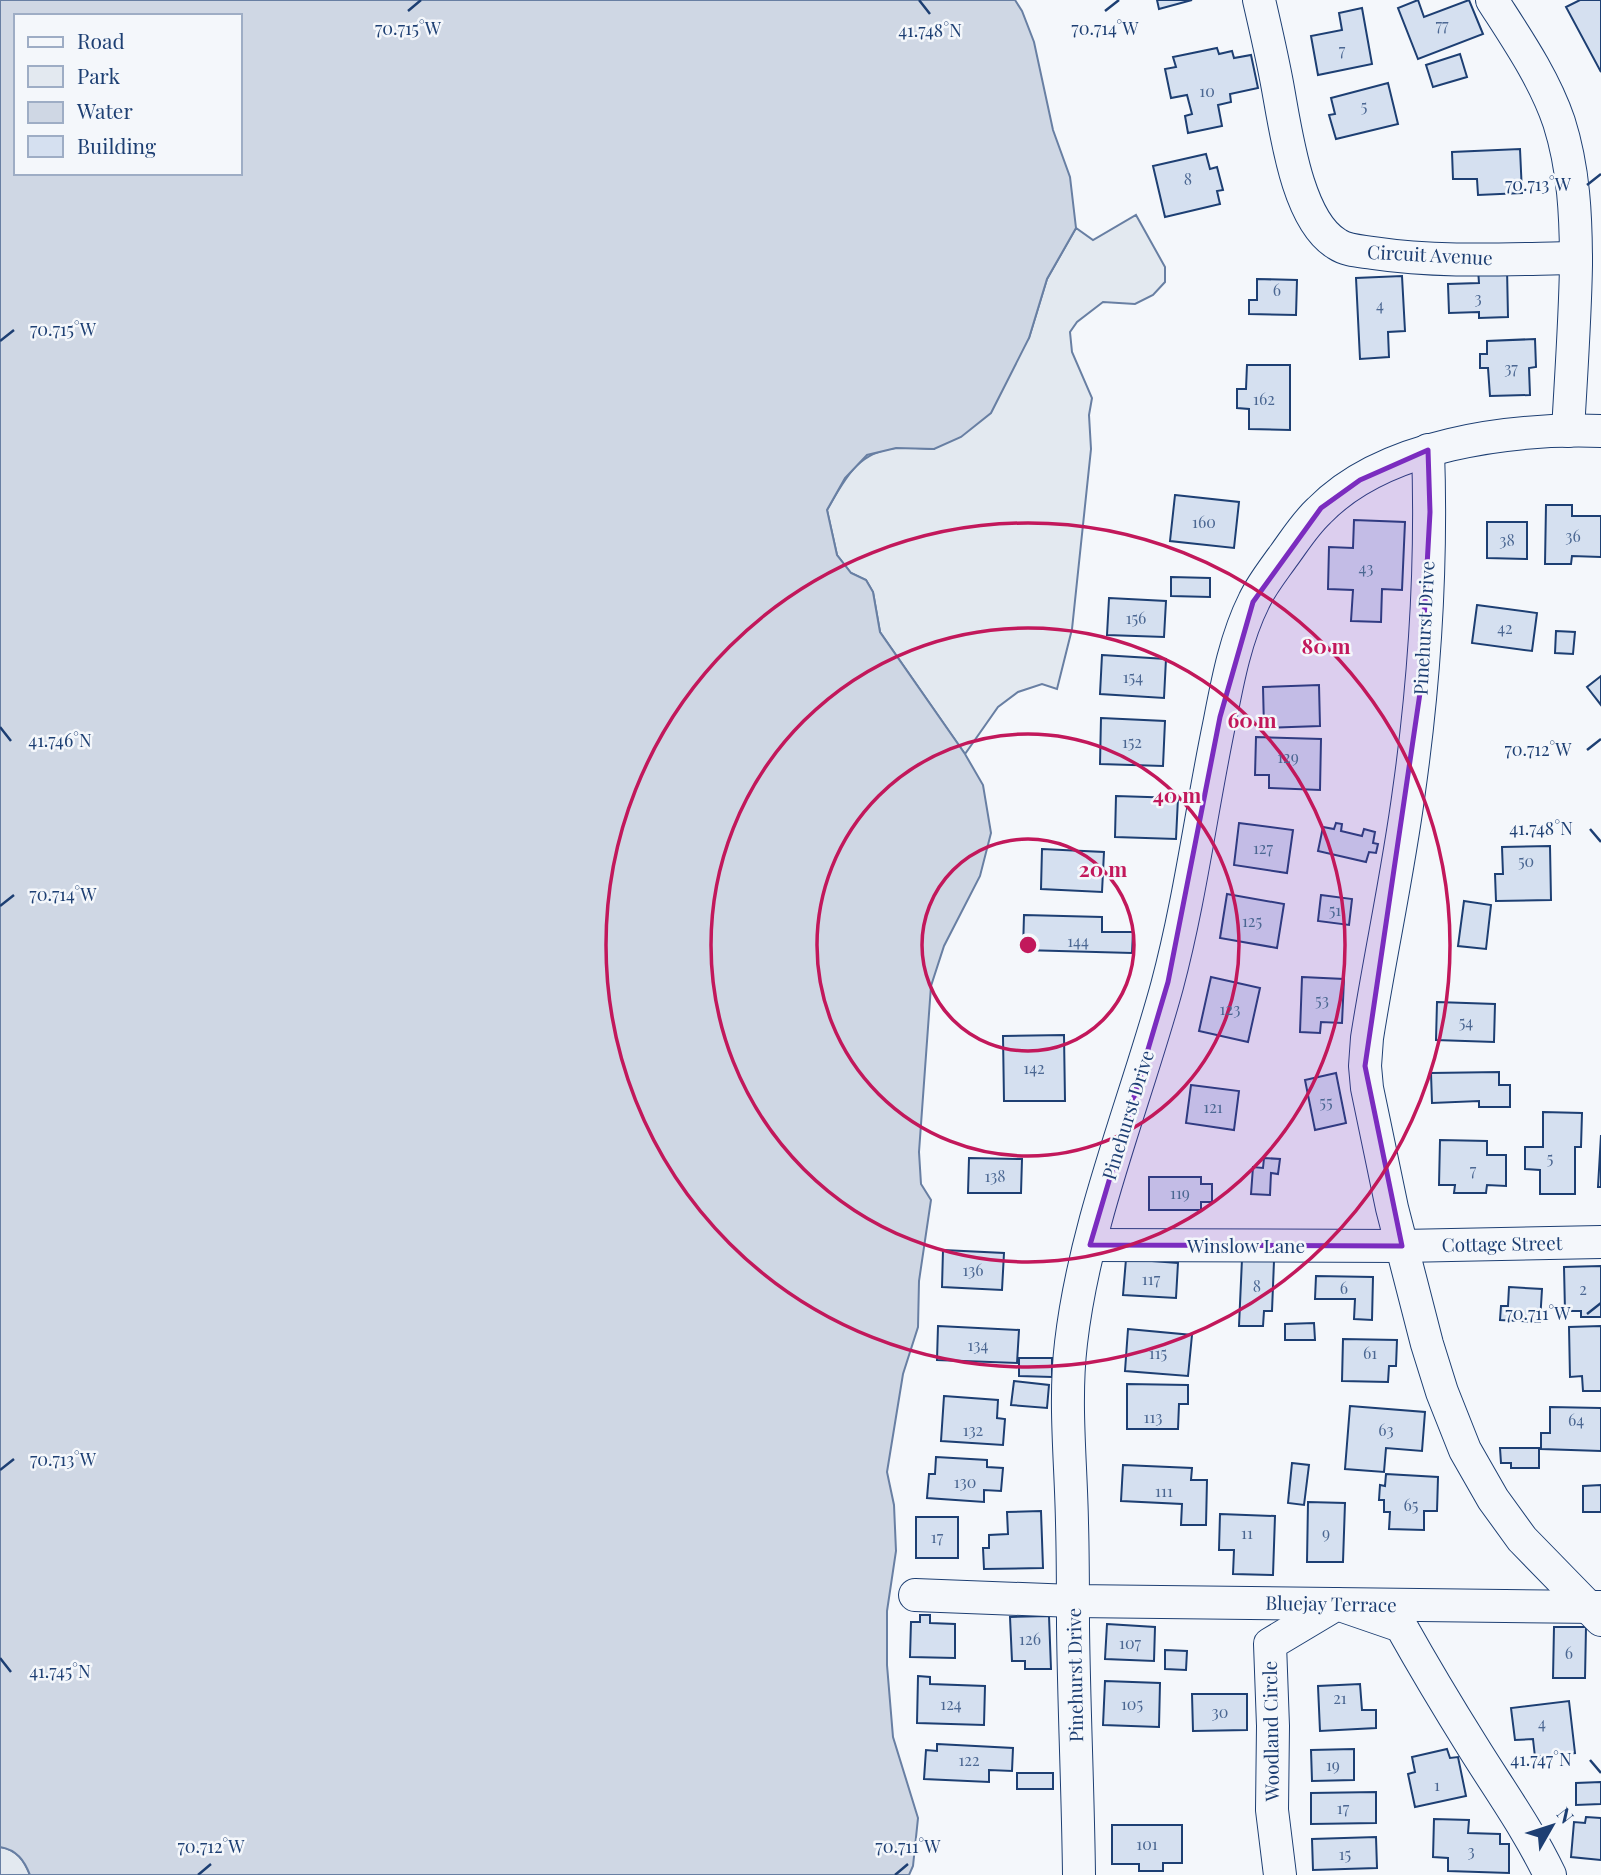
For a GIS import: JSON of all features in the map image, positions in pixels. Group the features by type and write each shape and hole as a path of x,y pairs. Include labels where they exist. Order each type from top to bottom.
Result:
{"street":[{"name":"Circuit Avenue","path":"1259,0 1297,177 1311,216 1328,237 1348,249 1392,256 1576,258"},
{"path":"1492,0 1528,57 1558,122 1571,171 1576,258 1568,431"},
{"name":"Pinehurst Drive","path":"1079,1875 1068,1404 1070,1345 1090,1245 1168,982 1195,858 1220,717 1240,640 1253,603 1295,540 1321,508 1377,470 1414,454 1468,441 1568,431 1601,431"},
{"name":"Pinehurst Drive","path":"1428,450 1428,567 1416,741 1398,864 1368,1028 1365,1066 1371,1110 1427,1344 1465,1450 1493,1499 1522,1539 1597,1611"},
{"name":"Cottage Street","path":"1402,1246 1601,1242"},
{"name":"Winslow Lane","path":"1090,1245 1402,1246"},
{"name":"Bluejay Terrace","path":"915,1595 1073,1601 1597,1611"},
{"path":"1338,1604 1401,1626 1473,1747 1521,1820 1550,1875"},
{"name":"Woodland Circle","path":"1280,1875 1272,1810 1270,1644 1338,1604"}],"highlighted area":[{"path":"1428,450 1430,512 1420,693 1365,1066 1402,1246 1090,1245 1168,982 1220,717 1253,602 1321,508 1360,480"}],"green space":[{"path":"1136,215 1165,267 1165,282 1153,295 1135,304 1103,302 1077,322 1070,332 1072,352 1092,398 1089,415 1091,449 1072,629 1057,689 1042,684 1018,692 998,707 965,754 880,632 873,592 866,580 851,573 837,555 827,510 846,478 871,455 901,447 934,449 1029,338 1047,279 1076,228 1093,240"},
{"path":"0,1847 19,1856 30,1875 0,1875"}],"water":[{"path":"0,0 1015,0 1034,42 1053,130 1070,177 1076,228 1047,279 1029,338 991,413 961,437 934,449 896,448 867,455 845,478 827,510 837,555 851,573 866,580 873,592 880,632 965,754 983,785 991,833 980,876 944,946 931,986 919,1152 921,1184 931,1200 919,1281 918,1327 903,1374 887,1472 894,1505 896,1551 887,1611 887,1665 893,1737 918,1818 913,1866 909,1875 30,1875 19,1856 0,1847"}],"building":[{"path":"1157,0 1192,0 1159,9"},
{"path":"1418,0 1424,17 1469,0 1483,34 1418,59 1398,8"},
{"path":"1580,0 1601,0 1601,72 1566,7"},
{"path":"1362,8 1372,64 1318,75 1311,36 1342,30 1339,13"},
{"path":"1217,48 1219,54 1232,51 1234,58 1251,55 1258,88 1230,94 1231,102 1218,105 1222,126 1188,133 1185,116 1192,114 1187,95 1171,98 1165,69 1176,67 1173,57"},
{"path":"1460,54 1467,77 1433,87 1426,65"},
{"path":"1388,83 1398,124 1336,139 1329,115 1335,114 1331,98"},
{"path":"1520,149 1522,193 1478,195 1477,179 1453,179 1452,152"},
{"path":"1206,154 1210,169 1217,167 1223,190 1217,191 1220,204 1165,217 1153,166"},
{"path":"1507,268 1508,317 1479,318 1479,312 1449,313 1448,284 1479,283 1478,269"},
{"path":"1402,276 1405,331 1388,332 1389,357 1360,359 1356,278"},
{"path":"1257,279 1297,280 1296,315 1249,314 1249,300 1257,300"},
{"path":"1535,339 1536,367 1529,368 1530,395 1490,396 1488,368 1480,368 1480,354 1487,354 1487,341"},
{"path":"1247,365 1290,365 1290,430 1249,429 1249,409 1237,408 1237,389 1246,389"},
{"path":"1175,495 1239,502 1234,548 1170,541"},
{"path":"1546,505 1572,505 1572,516 1601,516 1601,557 1572,556 1571,564 1545,564"},
{"path":"1354,520 1405,522 1402,590 1382,589 1381,622 1351,621 1353,590 1328,589 1329,547 1353,548"},
{"path":"1487,522 1527,522 1527,559 1487,558"},
{"path":"1171,577 1210,578 1210,597 1171,596"},
{"path":"1109,598 1166,601 1164,637 1107,635"},
{"path":"1477,605 1537,613 1532,651 1472,643"},
{"path":"1556,631 1575,632 1573,654 1555,653"},
{"path":"1102,655 1166,659 1164,698 1100,694"},
{"path":"1601,676 1601,705 1587,687"},
{"path":"1319,685 1320,726 1264,728 1263,687"},
{"path":"1101,718 1165,721 1163,766 1100,764"},
{"path":"1256,737 1321,739 1320,790 1269,788 1269,775 1255,775"},
{"path":"1116,796 1178,798 1176,839 1115,837"},
{"path":"1239,823 1293,830 1287,873 1234,865"},
{"path":"1336,823 1342,824 1341,831 1362,836 1364,829 1375,832 1373,843 1378,844 1376,853 1369,852 1366,862 1318,851 1323,827 1334,829"},
{"path":"1550,846 1551,900 1496,901 1495,874 1503,874 1502,847"},
{"path":"1042,849 1104,852 1102,892 1041,889"},
{"path":"1227,894 1284,904 1277,948 1220,938"},
{"path":"1321,895 1352,899 1349,925 1318,921"},
{"path":"1464,901 1491,905 1486,949 1458,946"},
{"path":"1024,915 1102,917 1102,932 1133,932 1132,953 1023,950"},
{"path":"1211,977 1260,988 1248,1042 1199,1031"},
{"path":"1302,977 1344,979 1342,1023 1321,1022 1320,1033 1300,1032"},
{"path":"1437,1002 1495,1004 1494,1042 1436,1040"},
{"path":"1064,1035 1065,1101 1004,1101 1003,1036"},
{"path":"1499,1072 1499,1085 1510,1085 1510,1107 1479,1107 1479,1101 1432,1103 1431,1073"},
{"path":"1336,1073 1346,1123 1315,1130 1305,1080"},
{"path":"1191,1085 1239,1091 1234,1130 1186,1123"},
{"path":"1543,1112 1582,1113 1581,1147 1575,1147 1575,1194 1540,1194 1540,1170 1525,1169 1525,1147 1543,1147"},
{"path":"1601,1135 1601,1187 1598,1187"},
{"path":"1440,1140 1487,1141 1487,1155 1506,1155 1506,1186 1487,1185 1486,1193 1454,1193 1455,1185 1439,1185"},
{"path":"969,1158 1022,1159 1021,1193 968,1193"},
{"path":"1264,1158 1280,1159 1278,1174 1271,1173 1270,1195 1251,1194 1253,1167 1263,1168"},
{"path":"1149,1177 1201,1177 1201,1184 1212,1184 1212,1202 1201,1202 1201,1210 1149,1210"},
{"path":"943,1250 1004,1253 1002,1290 942,1287"},
{"path":"1126,1259 1178,1263 1176,1298 1123,1295"},
{"path":"1242,1259 1274,1261 1272,1311 1264,1311 1263,1326 1239,1326"},
{"path":"1601,1266 1601,1317 1581,1317 1581,1311 1565,1311 1564,1267"},
{"path":"1316,1276 1373,1277 1372,1320 1354,1319 1355,1299 1315,1299"},
{"path":"1509,1287 1542,1289 1540,1322 1500,1320 1501,1306 1508,1306"},
{"path":"1314,1323 1315,1340 1285,1340 1285,1324"},
{"path":"938,1326 1019,1330 1017,1363 937,1360"},
{"path":"1601,1326 1601,1391 1583,1391 1582,1376 1570,1377 1569,1327"},
{"path":"1128,1329 1192,1335 1188,1376 1125,1371"},
{"path":"1343,1339 1397,1340 1396,1366 1389,1366 1388,1382 1342,1381"},
{"path":"1019,1358 1052,1358 1052,1377 1019,1376"},
{"path":"1014,1381 1049,1385 1047,1408 1011,1405"},
{"path":"1127,1384 1188,1385 1188,1404 1179,1404 1178,1429 1127,1429"},
{"path":"944,1396 998,1400 997,1418 1005,1419 1003,1445 941,1441"},
{"path":"1350,1406 1425,1412 1422,1451 1386,1448 1384,1472 1345,1469"},
{"path":"1550,1407 1601,1408 1601,1451 1541,1449 1541,1433 1550,1433"},
{"path":"1500,1448 1539,1448 1539,1468 1511,1468 1511,1463 1501,1463"},
{"path":"936,1457 987,1460 987,1467 1003,1468 1001,1491 984,1490 984,1502 927,1498 929,1474 935,1474"},
{"path":"1292,1463 1309,1465 1304,1505 1288,1503"},
{"path":"1123,1465 1192,1468 1191,1480 1207,1480 1206,1525 1181,1525 1182,1504 1121,1501"},
{"path":"1386,1474 1438,1477 1437,1511 1424,1511 1424,1530 1389,1529 1390,1512 1384,1512 1384,1500 1379,1500 1380,1485 1385,1486"},
{"path":"1601,1485 1601,1512 1583,1512 1583,1486"},
{"path":"1308,1502 1345,1503 1343,1562 1307,1562"},
{"path":"1041,1511 1043,1568 984,1569 983,1548 989,1548 989,1535 1008,1534 1007,1512"},
{"path":"1220,1514 1275,1516 1273,1575 1233,1574 1234,1550 1219,1550"},
{"path":"916,1517 958,1517 958,1558 916,1558"},
{"path":"920,1615 930,1615 930,1623 955,1624 955,1658 910,1657 911,1622 920,1622"},
{"path":"1049,1616 1051,1669 1025,1669 1025,1661 1012,1661 1010,1617"},
{"path":"1107,1624 1155,1627 1154,1661 1105,1659"},
{"path":"1554,1627 1586,1627 1585,1678 1553,1678"},
{"path":"1165,1650 1187,1651 1186,1670 1165,1669"},
{"path":"918,1676 930,1677 930,1684 985,1686 984,1725 917,1723"},
{"path":"1105,1681 1160,1683 1159,1727 1103,1725"},
{"path":"1360,1684 1362,1710 1376,1710 1376,1728 1320,1731 1318,1686"},
{"path":"1192,1694 1247,1694 1247,1730 1193,1731"},
{"path":"1569,1701 1575,1753 1535,1757 1533,1739 1515,1740 1511,1708"},
{"path":"937,1744 1013,1748 1012,1771 989,1770 989,1782 924,1779 926,1750 937,1751"},
{"path":"1354,1749 1354,1780 1312,1781 1311,1750"},
{"path":"1447,1749 1450,1758 1458,1757 1466,1796 1415,1807 1408,1774 1415,1772 1412,1757"},
{"path":"1017,1773 1053,1773 1053,1789 1017,1789"},
{"path":"1601,1782 1601,1804 1576,1805 1576,1783"},
{"path":"1376,1792 1376,1823 1311,1824 1311,1793"},
{"path":"1586,1817 1601,1818 1601,1860 1571,1857 1574,1822 1585,1823"},
{"path":"1434,1819 1469,1820 1468,1833 1500,1834 1500,1844 1509,1844 1509,1873 1448,1871 1448,1858 1433,1857"},
{"path":"1112,1825 1182,1825 1182,1863 1163,1863 1163,1871 1139,1871 1139,1864 1112,1864"},
{"path":"1376,1837 1377,1868 1313,1870 1312,1839"}]}
